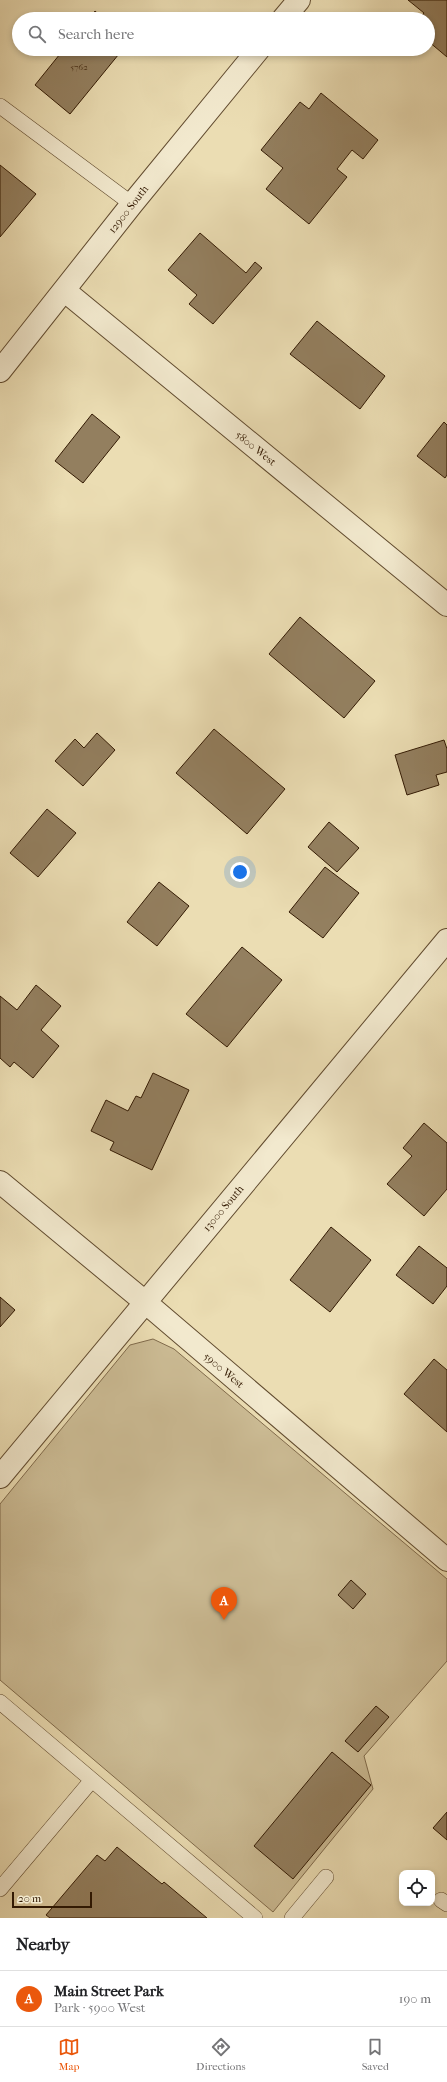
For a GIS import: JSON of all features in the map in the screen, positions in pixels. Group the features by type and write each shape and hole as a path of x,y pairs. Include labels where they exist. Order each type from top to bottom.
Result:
{"street":[{"path":"289,12 298,0"},
{"name":"12900 South","path":"0,371 65,291 132,204 253,56"},
{"name":"5800 West","path":"65,291 447,605"},
{"name":"13000 South","path":"0,1477 447,940"},
{"name":"5900 West","path":"0,1182 145,1302 447,1560"}],"lane":[{"path":"0,106 132,204"},
{"path":"0,1702 255,1918"},
{"path":"0,1889 92,1780"},
{"path":"292,1918 326,1877"}],"shaded area":[{"path":"153,1339 174,1349 447,1579 447,1661 364,1756 373,1789 273,1912 0,1680 0,1504 130,1345"}],"building":[{"path":"408,0 447,0 447,57 435,47 435,12 423,12"},
{"path":"58,56 117,56 70,114 35,85"},
{"path":"321,93 378,140 363,159 352,150 337,169 347,177 309,224 266,189 283,168 261,150 300,102 309,109"},
{"path":"0,165 36,194 0,237"},
{"path":"200,233 246,273 255,262 262,268 213,324 189,304 197,295 168,270"},
{"path":"317,321 385,376 360,409 290,354"},
{"path":"92,414 120,437 83,483 55,461"},
{"path":"444,422 447,425 447,475 445,478 417,456"},
{"path":"300,617 375,681 344,718 269,654"},
{"path":"214,729 285,789 247,834 176,773"},
{"path":"97,733 115,750 83,786 55,761 75,739 84,748"},
{"path":"444,740 447,749 447,772 436,775 439,785 407,795 395,755"},
{"path":"47,809 76,833 38,877 10,853"},
{"path":"329,822 359,848 337,872 308,847"},
{"path":"325,867 359,893 323,938 289,912"},
{"path":"159,882 189,906 157,946 127,922"},
{"path":"242,947 282,980 227,1047 186,1014"},
{"path":"36,985 61,1006 41,1030 59,1046 33,1078 14,1062 10,1067 0,1058 0,996 17,1010"},
{"path":"153,1073 189,1090 152,1170 110,1150 114,1142 91,1131 106,1100 128,1111 136,1096 141,1098"},
{"path":"424,1123 447,1143 447,1189 424,1216 387,1184 412,1156 403,1148"},
{"path":"331,1227 371,1260 330,1312 290,1280"},
{"path":"419,1246 447,1268 447,1286 433,1304 396,1275"},
{"path":"0,1297 15,1310 0,1327"},
{"path":"434,1359 447,1370 447,1432 404,1394"},
{"path":"351,1580 366,1594 353,1609 338,1595"},
{"path":"376,1706 389,1717 358,1752 345,1741"},
{"path":"332,1752 371,1785 293,1879 254,1846"},
{"path":"447,1812 447,1840 433,1828"},
{"path":"117,1847 162,1884 164,1882 207,1918 50,1918 46,1915 97,1855 105,1861"}],"place":[{"name":"Main Street Park","path":"224,1620"}]}
